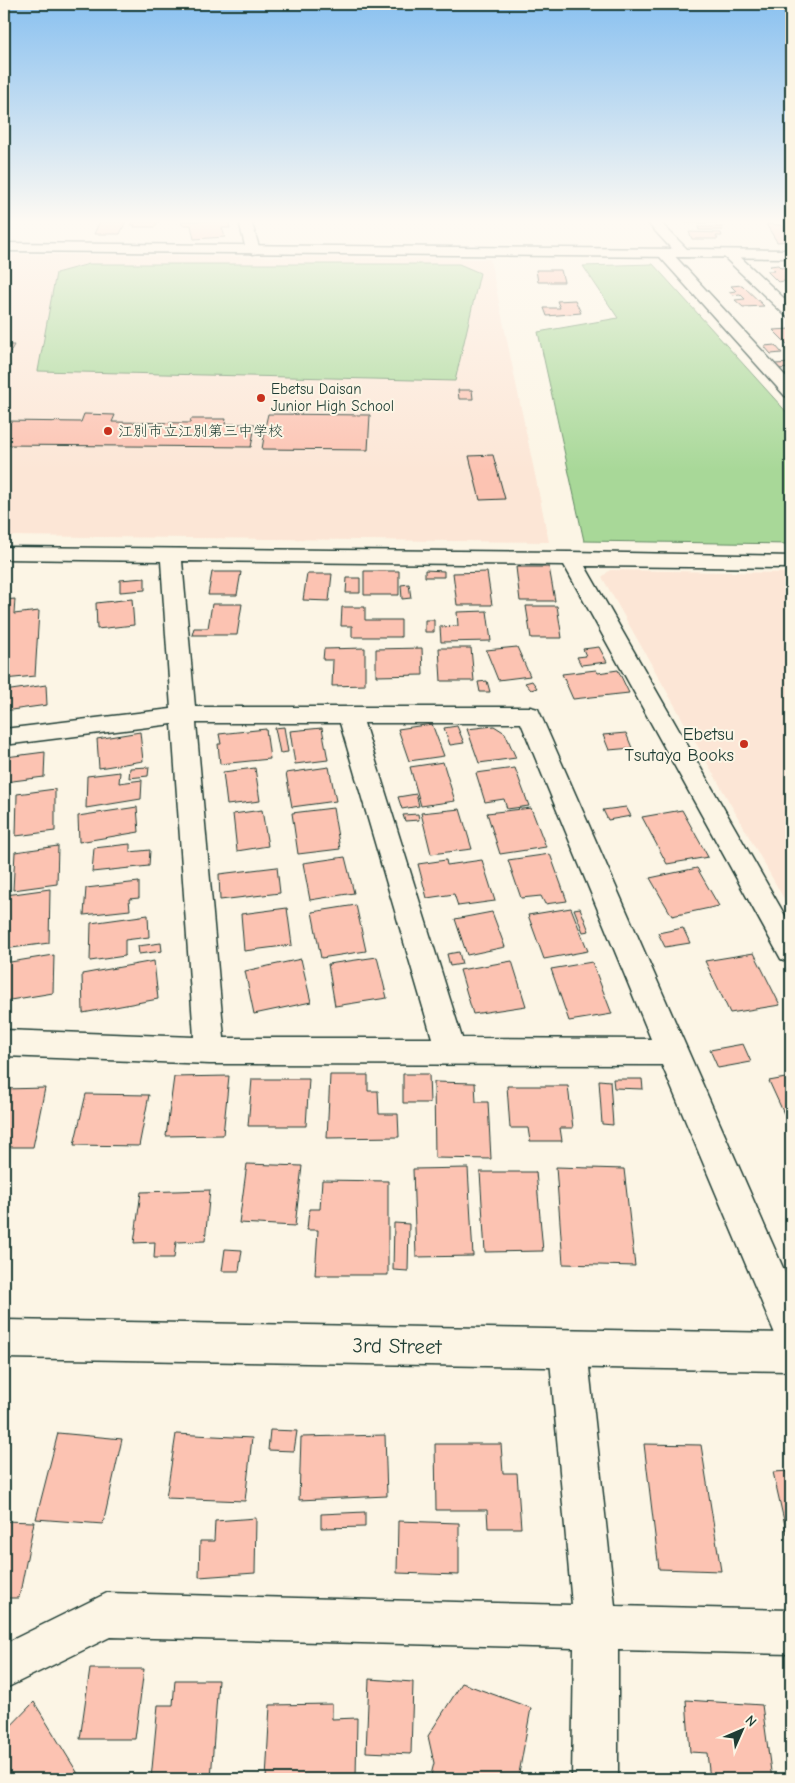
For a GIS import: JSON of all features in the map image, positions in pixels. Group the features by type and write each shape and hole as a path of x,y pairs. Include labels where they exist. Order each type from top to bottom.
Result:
{"street":[{"path":"711,304 791,392"},
{"path":"782,304 791,313"},
{"path":"4,554 570,558 791,562"},
{"path":"171,555 210,1051"},
{"path":"570,558 791,951"},
{"path":"4,737 184,715 530,715 791,1328"},
{"path":"350,715 450,1052"},
{"path":"4,1043 210,1051 672,1052"},
{"name":"3rd Street","path":"4,1339 791,1352"},
{"path":"568,1349 596,1627 596,1779"},
{"path":"4,1667 107,1614 791,1632"}],"shaded area":[{"name":"Ebetsu Daisan Junior High School","path":"4,304 499,304 549,542 4,536"},
{"name":"Ebetsu Tsutaya Books","path":"610,570 791,573 791,911 602,577"}],"green space":[{"path":"50,304 473,304 455,381 38,371"},
{"path":"609,304 689,304 791,417 791,544 584,541 538,332 618,318"}],"building":[{"path":"558,304 577,304 581,313 547,316 544,308 560,308"},
{"path":"740,304 762,304 764,306 743,307"},
{"path":"791,329 791,344 788,345 773,330"},
{"path":"4,345 14,345 4,363"},
{"path":"775,345 782,353 771,354 764,346"},
{"path":"791,363 791,368 778,369 775,364"},
{"path":"458,390 472,390 473,399 459,399"},
{"path":"84,414 115,415 112,422 190,423 191,419 226,419 225,424 255,424 255,427 265,427 268,414 370,415 368,450 262,449 265,431 254,431 251,447 4,445 4,421 81,422"},
{"path":"493,455 505,499 480,500 469,456"},
{"path":"516,567 549,567 555,601 520,601"},
{"path":"425,570 444,571 444,577 425,577"},
{"path":"364,571 399,571 399,595 364,595"},
{"path":"212,572 241,572 237,595 208,595"},
{"path":"487,572 492,605 457,605 453,573"},
{"path":"307,574 332,574 329,601 303,600"},
{"path":"145,578 145,590 120,592 120,580"},
{"path":"347,578 360,578 360,593 346,593"},
{"path":"409,584 411,598 402,599 401,585"},
{"path":"15,599 14,614 39,611 35,676 4,679 4,600"},
{"path":"132,599 134,625 97,629 96,603"},
{"path":"212,604 242,604 237,635 192,635 194,628 208,628"},
{"path":"526,606 557,606 562,638 531,638"},
{"path":"342,607 365,607 365,620 401,620 401,637 352,637 352,626 341,626"},
{"path":"487,611 491,641 441,642 440,627 458,626 457,612"},
{"path":"425,620 434,620 434,632 425,632"},
{"path":"517,647 530,676 498,680 486,650"},
{"path":"599,647 607,662 581,665 577,657 586,656 583,649"},
{"path":"365,648 365,685 332,686 333,660 323,660 324,649"},
{"path":"422,648 423,675 376,676 376,649"},
{"path":"439,648 471,648 474,681 441,681"},
{"path":"596,670 598,673 618,670 629,693 573,699 562,674"},
{"path":"487,681 490,692 480,692 478,682"},
{"path":"532,681 537,688 531,690 525,683"},
{"path":"46,685 47,705 4,711 4,691"},
{"path":"432,724 444,756 409,761 398,729"},
{"path":"457,726 464,743 450,745 444,728"},
{"path":"494,726 505,733 516,758 479,763 467,729"},
{"path":"284,727 288,752 280,753 275,728"},
{"path":"322,728 328,760 295,764 290,731"},
{"path":"266,729 270,759 220,764 218,744 221,744 219,734"},
{"path":"140,732 143,761 99,768 97,739"},
{"path":"626,733 632,748 609,750 603,735"},
{"path":"45,752 44,777 5,782 6,757"},
{"path":"443,762 455,801 421,806 410,767"},
{"path":"149,767 148,776 129,778 130,768"},
{"path":"329,767 336,801 292,807 286,773"},
{"path":"255,768 260,801 227,805 223,772"},
{"path":"515,768 529,806 507,809 504,799 485,802 476,773"},
{"path":"120,772 119,783 142,780 141,799 86,808 87,776"},
{"path":"55,789 55,831 16,836 17,794"},
{"path":"416,794 419,806 402,809 398,797"},
{"path":"137,807 139,832 79,842 78,816"},
{"path":"626,807 631,816 608,820 603,810"},
{"path":"333,808 340,849 298,854 292,813"},
{"path":"531,808 546,847 500,854 487,813"},
{"path":"460,809 472,849 431,854 421,813"},
{"path":"262,810 268,846 237,851 233,814"},
{"path":"682,810 708,857 667,864 642,817"},
{"path":"418,814 419,820 405,821 403,815"},
{"path":"130,844 130,852 150,850 149,866 92,872 94,848"},
{"path":"58,846 57,884 13,890 15,852"},
{"path":"550,854 567,901 545,904 541,896 521,898 508,860"},
{"path":"345,857 354,893 310,900 303,863"},
{"path":"446,860 447,865 482,860 495,901 458,906 454,894 427,898 418,864"},
{"path":"277,867 280,893 220,900 219,874"},
{"path":"697,868 719,906 672,916 650,878"},
{"path":"139,882 139,898 129,899 130,910 84,915 86,888"},
{"path":"50,889 49,943 4,949 6,895"},
{"path":"356,905 366,951 321,958 312,912"},
{"path":"287,908 292,945 244,951 241,914"},
{"path":"571,908 588,951 544,959 528,915"},
{"path":"580,908 589,931 583,932 574,909"},
{"path":"492,912 505,947 467,955 455,919"},
{"path":"148,915 149,937 125,940 125,956 90,961 91,923"},
{"path":"683,928 690,943 665,947 658,933"},
{"path":"161,943 162,951 139,954 138,946"},
{"path":"459,952 462,964 450,966 447,954"},
{"path":"754,953 780,1005 730,1013 705,961"},
{"path":"54,955 53,993 4,1001 4,963"},
{"path":"377,957 387,998 335,1006 328,964"},
{"path":"301,959 311,1002 254,1014 245,971"},
{"path":"154,961 158,999 83,1013 82,974"},
{"path":"512,961 526,1006 473,1014 460,970"},
{"path":"592,962 612,1014 569,1021 551,969"},
{"path":"743,1044 751,1062 718,1068 710,1050"},
{"path":"403,1074 429,1074 430,1103 403,1103"},
{"path":"330,1075 368,1075 368,1091 378,1091 379,1114 398,1114 399,1137 327,1138"},
{"path":"229,1076 223,1135 166,1136 174,1077"},
{"path":"791,1077 791,1129 769,1081"},
{"path":"252,1079 309,1079 306,1126 248,1126"},
{"path":"613,1079 642,1079 643,1089 614,1088"},
{"path":"599,1080 610,1081 613,1125 602,1124"},
{"path":"434,1082 475,1083 476,1102 488,1102 491,1159 435,1158"},
{"path":"507,1086 568,1086 573,1128 560,1128 562,1141 530,1141 528,1128 510,1128"},
{"path":"45,1088 33,1147 4,1147 4,1089"},
{"path":"86,1094 149,1095 139,1146 74,1145"},
{"path":"247,1164 302,1166 295,1226 239,1223"},
{"path":"556,1167 624,1169 635,1266 563,1264"},
{"path":"468,1168 473,1256 416,1257 413,1169"},
{"path":"480,1172 536,1172 543,1251 485,1252"},
{"path":"322,1180 388,1181 388,1275 315,1275 318,1230 307,1230 309,1209 320,1209"},
{"path":"210,1190 205,1241 176,1242 174,1258 154,1258 155,1242 134,1243 141,1192"},
{"path":"394,1223 409,1224 408,1271 393,1270"},
{"path":"225,1249 242,1250 239,1271 222,1271"},
{"path":"270,1430 297,1431 294,1451 268,1450"},
{"path":"58,1433 122,1439 103,1524 36,1519"},
{"path":"176,1434 252,1438 245,1501 166,1498"},
{"path":"385,1435 387,1496 299,1500 301,1437"},
{"path":"435,1444 501,1444 503,1473 517,1473 521,1528 488,1528 487,1510 436,1510"},
{"path":"644,1444 701,1445 721,1571 659,1569"},
{"path":"791,1471 791,1534 787,1534 773,1472"},
{"path":"365,1512 365,1527 321,1528 321,1514"},
{"path":"256,1518 255,1573 199,1577 200,1541 214,1541 215,1521"},
{"path":"4,1521 34,1522 19,1598 4,1598"},
{"path":"398,1521 459,1523 459,1575 397,1573"},
{"path":"90,1669 144,1669 135,1739 80,1739"},
{"path":"369,1679 413,1682 411,1754 366,1752"},
{"path":"175,1680 218,1680 211,1779 151,1779 158,1705 173,1705"},
{"path":"462,1683 531,1708 518,1779 430,1779 434,1763 428,1736"},
{"path":"686,1700 762,1705 772,1779 710,1779 707,1753 690,1752"},
{"path":"34,1702 80,1777 78,1779 4,1779 4,1733"},
{"path":"332,1704 332,1719 357,1718 356,1779 266,1779 270,1705"}],"place":[{"name":"Ebetsu Daisan Junior High School","path":"261,398"},
{"name":"江別市立江別第三中学校","path":"108,431"},
{"name":"Ebetsu Tsutaya Books","path":"744,744"}]}
